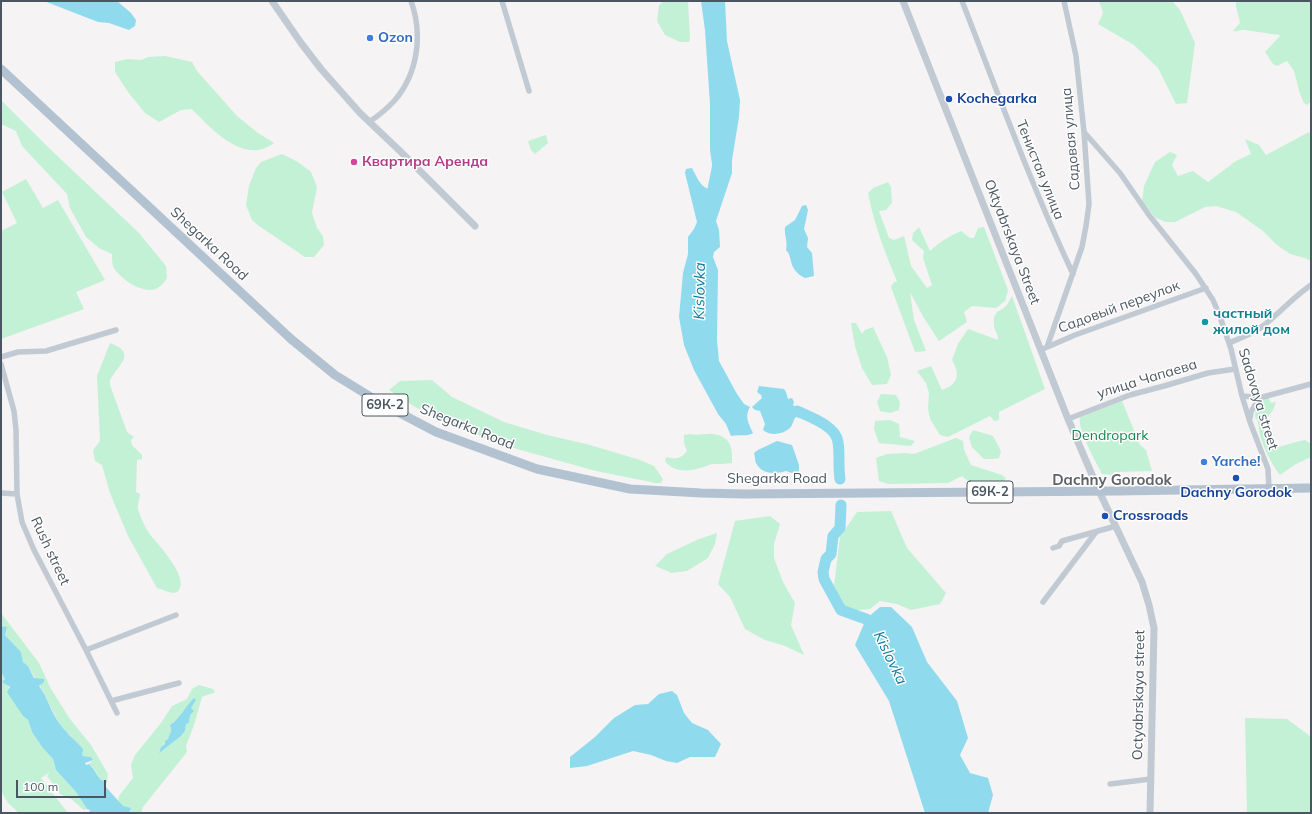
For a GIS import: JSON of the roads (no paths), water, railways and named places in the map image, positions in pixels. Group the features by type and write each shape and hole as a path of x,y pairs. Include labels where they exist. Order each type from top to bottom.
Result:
{"main road":[{"name":"Shegarka Road","path":"1,69 291,339 334,375 379,402 436,432 537,469 630,489 730,493 1100,491"},
{"name":"69К-2","path":"1100,491 1311,488"}],"street":[{"path":"272,1 321,69 369,122 475,226"},
{"path":"369,122 388,108 395,100 404,88 414,65 418,36 416,18 411,1"},
{"path":"502,1 529,91"},
{"name":"Oktyabrskaya Street","path":"903,1 1044,348 1068,419 1100,491"},
{"name":"Тенистая улица","path":"962,1 1027,170 1073,274"},
{"name":"Садовая улица","path":"1064,1 1067,21 1076,56 1084,132 1088,204 1082,247 1073,274"},
{"name":"Sadovaya street","path":"1084,132 1120,173 1138,200 1206,288 1219,314 1229,343 1250,422 1268,469 1269,488"},
{"path":"1044,348 1073,274"},
{"path":"1229,343 1250,334 1263,326 1288,303 1311,285"},
{"name":"Садовый переулок","path":"1044,348 1087,330 1206,288"},
{"path":"1,357 18,352 46,351 116,330"},
{"name":"Rush street","path":"1,364 14,410 16,430 17,494 22,522 31,544 117,713"},
{"name":"улица Чапаева","path":"1068,419 1130,395 1208,373 1235,369"},
{"path":"1242,396 1259,398 1311,384"},
{"path":"1250,422 1251,412 1259,398"},
{"name":"Octyabrskaya street","path":"1100,491 1142,582 1154,628 1150,813"},
{"path":"1,493 17,494"},
{"path":"1053,548 1059,546 1062,542 1116,526"},
{"path":"1043,602 1096,532"},
{"path":"86,650 176,616"},
{"path":"111,701 180,684"},
{"path":"1110,784 1151,779"}],"water":[{"path":"44,1 117,1 131,13 136,20 135,26 129,30 109,23 98,22"},
{"path":"701,1 725,1 727,41 740,100 739,117 732,160 732,173 716,221 719,230 720,247 714,252 713,257 718,270 717,340 719,361 737,394 744,404 750,407 747,417 753,433 746,435 731,436 726,424 718,414 694,370 684,345 679,317 683,273 688,254 688,237 697,222 685,173 686,169 692,168 704,187 718,191 710,150 710,104 705,30"},
{"path":"806,205 808,210 804,229 808,238 807,247 812,253 814,276 805,278 794,269 789,254 786,250 787,244 785,227 795,220 802,206"},
{"path":"759,386 784,389 788,399 792,398 794,402 793,405 795,407 802,407 810,417 806,419 796,417 790,428 783,432 773,434 766,432 763,430 765,424 760,411 755,410 752,407 762,398 757,392"},
{"path":"777,441 792,445 799,465 799,473 795,474 786,471 770,473 765,472 759,467 754,453"},
{"path":"880,607 891,607 912,627 927,662 957,701 968,738 960,755 970,773 988,778 993,795 988,813 925,813 889,701 855,645 866,619"},
{"path":"1,626 7,627 5,635 21,652 23,662 28,666 34,678 44,679 44,682 39,686 57,720 83,749 82,756 91,757 93,760 85,763 86,765 89,764 93,768 101,780 107,781 105,786 123,806 131,808 129,813 89,813 90,810 87,809 76,792 56,770 53,759 42,747 32,732 28,720 23,716 7,692 10,687 2,682 5,679 1,672"},
{"path":"672,691 677,695 684,713 692,723 708,730 721,744 715,757 690,757 677,763 633,751 587,766 570,768 570,757 595,737 614,718 635,705 648,704 659,694"},
{"path":"194,698 196,700 191,708 194,711 190,715 189,723 186,724 185,731 181,736 159,753 161,747 168,739 171,731 170,725 177,719"}],"waterway":[{"name":"Kislovka","path":"710,204 718,164"},
{"name":"Kislovka","path":"797,411 815,419 833,431 839,447 840,479"},
{"name":"Kislovka","path":"841,505 840,528 833,536 831,554 826,559 823,572 824,579 841,610 866,619 873,624 876,629"}],"place":[{"name":"Ozon","path":"370,38"},
{"name":"Kochegarka","path":"949,99"},
{"name":"Квартира Аренда","path":"354,162"},
{"name":"частный жилой дом","path":"1205,322"},
{"name":"Yarche!","path":"1204,462"},
{"name":"Dachny Gorodok","path":"1236,478"},
{"name":"Crossroads","path":"1105,516"}],"district":[{"name":"Dachny Gorodok","path":"1112,480"}],"park label":[{"name":"Dendropark","path":"1110,436"}]}
